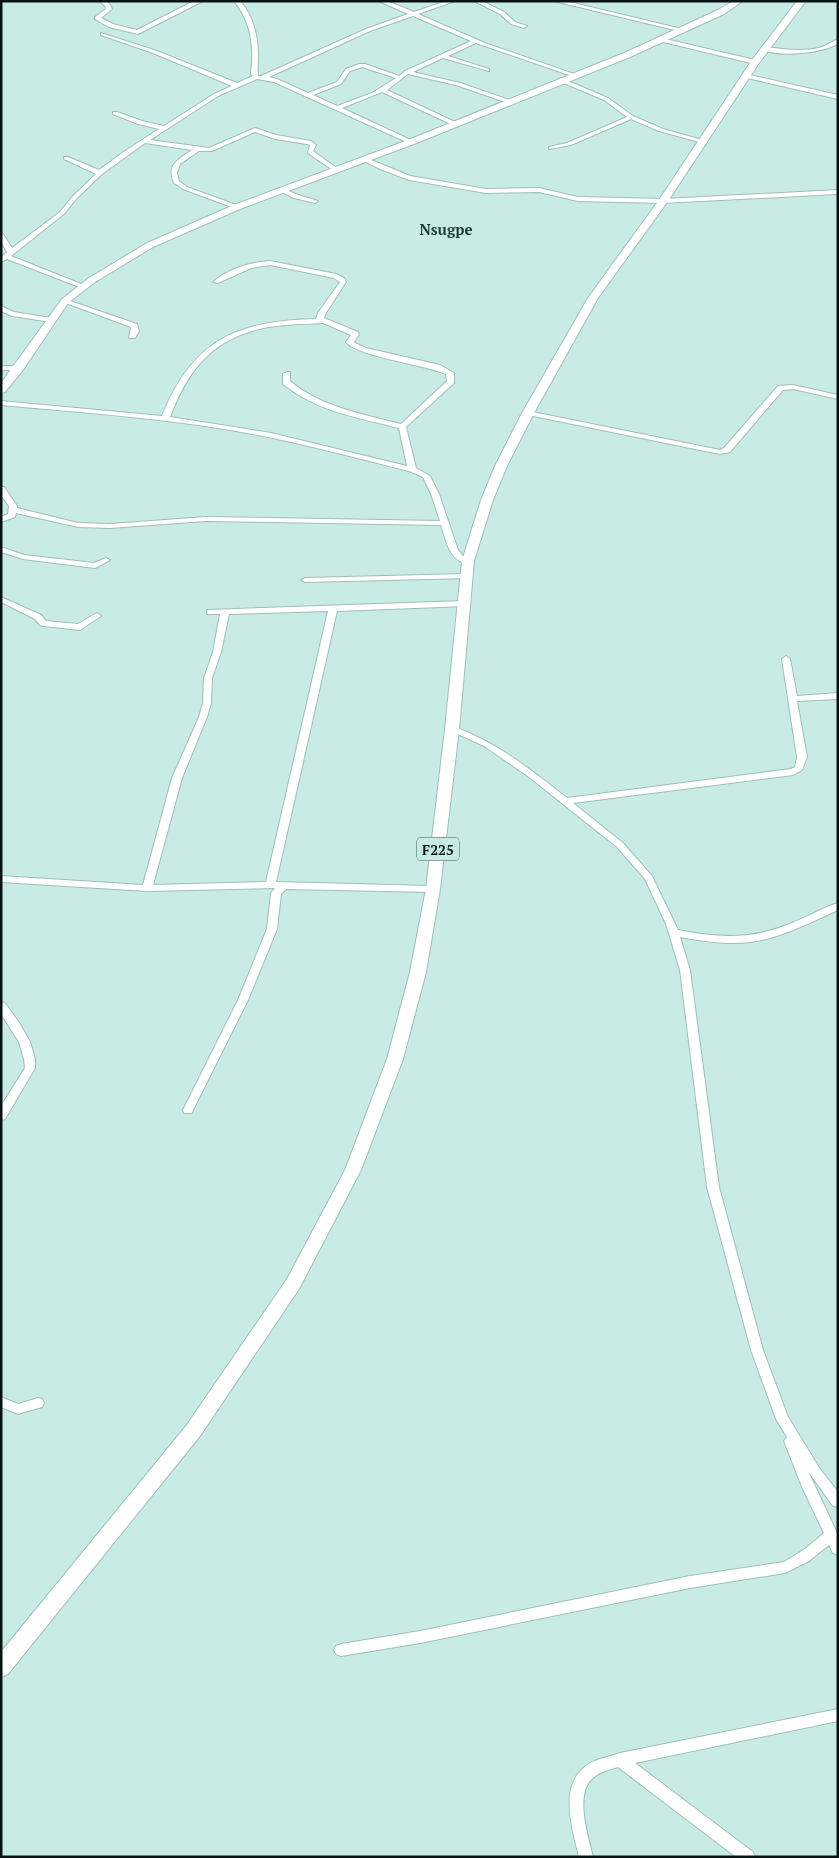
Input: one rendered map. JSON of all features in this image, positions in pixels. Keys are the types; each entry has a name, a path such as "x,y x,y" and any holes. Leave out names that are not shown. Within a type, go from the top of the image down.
{"main road":[{"name":"F225","path":"1,1668 193,1431 293,1284 353,1170 395,1059 418,972 433,889 452,729 468,561 487,500 501,466 528,414 593,298 663,201 745,76 802,1"}],"street":[{"path":"102,1 108,5 109,9 97,18 115,27 138,32 200,1"},
{"path":"237,1 245,10 250,20 256,54 254,74 258,77 275,80 411,142"},
{"path":"382,1 476,41 526,60 574,75"},
{"path":"6,256 62,213 74,198 100,173 216,95 368,30 452,1"},
{"path":"477,1 502,13 514,23 524,26"},
{"path":"558,1 683,30"},
{"path":"1,390 19,368 65,301 150,245 237,207 411,142 662,40 739,1"},
{"path":"103,34 155,52 236,86"},
{"path":"662,40 755,62"},
{"path":"338,108 381,89 407,72 476,41"},
{"path":"765,49 792,52 815,50 828,47 838,41"},
{"path":"443,56 487,70"},
{"path":"308,95 339,83 342,77 353,66 357,65 363,65 400,78"},
{"path":"407,72 458,84 510,102"},
{"path":"745,76 838,97"},
{"path":"561,80 606,99 631,117 661,130 702,141"},
{"path":"381,89 456,124"},
{"path":"115,113 140,123 165,128"},
{"path":"551,148 569,144 631,117"},
{"path":"145,141 197,150 216,148 230,140 256,130 275,137 309,142 313,145 310,152 336,170"},
{"path":"197,150 176,163 174,172 176,182 184,188 237,207"},
{"path":"66,158 100,173"},
{"path":"364,159 409,178 486,191 539,190 578,200 663,201 838,192"},
{"path":"282,190 296,197 315,201"},
{"path":"1,235 6,256"},
{"path":"6,256 84,287"},
{"path":"216,282 244,266 261,263 270,263 336,276 342,279 343,282 322,313 320,319 322,320"},
{"path":"65,301 134,326 135,331 132,336"},
{"path":"1,308 12,314 52,320"},
{"path":"165,419 172,397 197,360 210,348 261,325 278,322 322,320 355,334 349,343 358,348 437,367 450,373 451,381 402,427"},
{"path":"1,368 19,368"},
{"path":"287,374 286,382 296,392 312,401 402,427"},
{"path":"528,414 720,452 727,450 781,388 793,387 838,397"},
{"path":"1,403 165,419 273,436 412,469 426,476 435,494 454,551 460,558 468,561"},
{"path":"402,427 412,469"},
{"path":"1,489 13,506 12,515 1,520"},
{"path":"13,510 78,525 104,526 206,519 444,524"},
{"path":"1,549 22,556 80,562 95,566 106,560"},
{"path":"305,580 466,576"},
{"path":"1,599 38,617 43,623 80,628 97,616"},
{"path":"210,612 464,604"},
{"path":"270,885 333,608"},
{"path":"148,888 176,778 205,710 208,678 217,652 225,611"},
{"path":"566,801 793,772 799,768 802,757 786,659"},
{"path":"793,699 838,696"},
{"path":"452,729 487,744 566,801 620,845 649,878 671,924 685,970 713,1187 726,1240 757,1350 782,1419 808,1487 838,1549"},
{"path":"1,879 148,888 270,885 433,889"},
{"path":"188,1110 243,1000 272,929 276,893 283,886"},
{"path":"673,932 705,938 751,938 776,933 838,906"},
{"path":"1,1006 20,1033 30,1059 30,1068 1,1116"},
{"path":"1,1402 18,1409 38,1403"},
{"path":"782,1419 816,1473 838,1502"},
{"path":"341,1650 420,1637 670,1586 785,1567 814,1552 831,1536"},
{"path":"586,1857 576,1801 580,1782 596,1768 620,1760 838,1715"},
{"path":"620,1760 748,1857"}],"district":[{"name":"Nsugpe","path":"446,229"}]}
